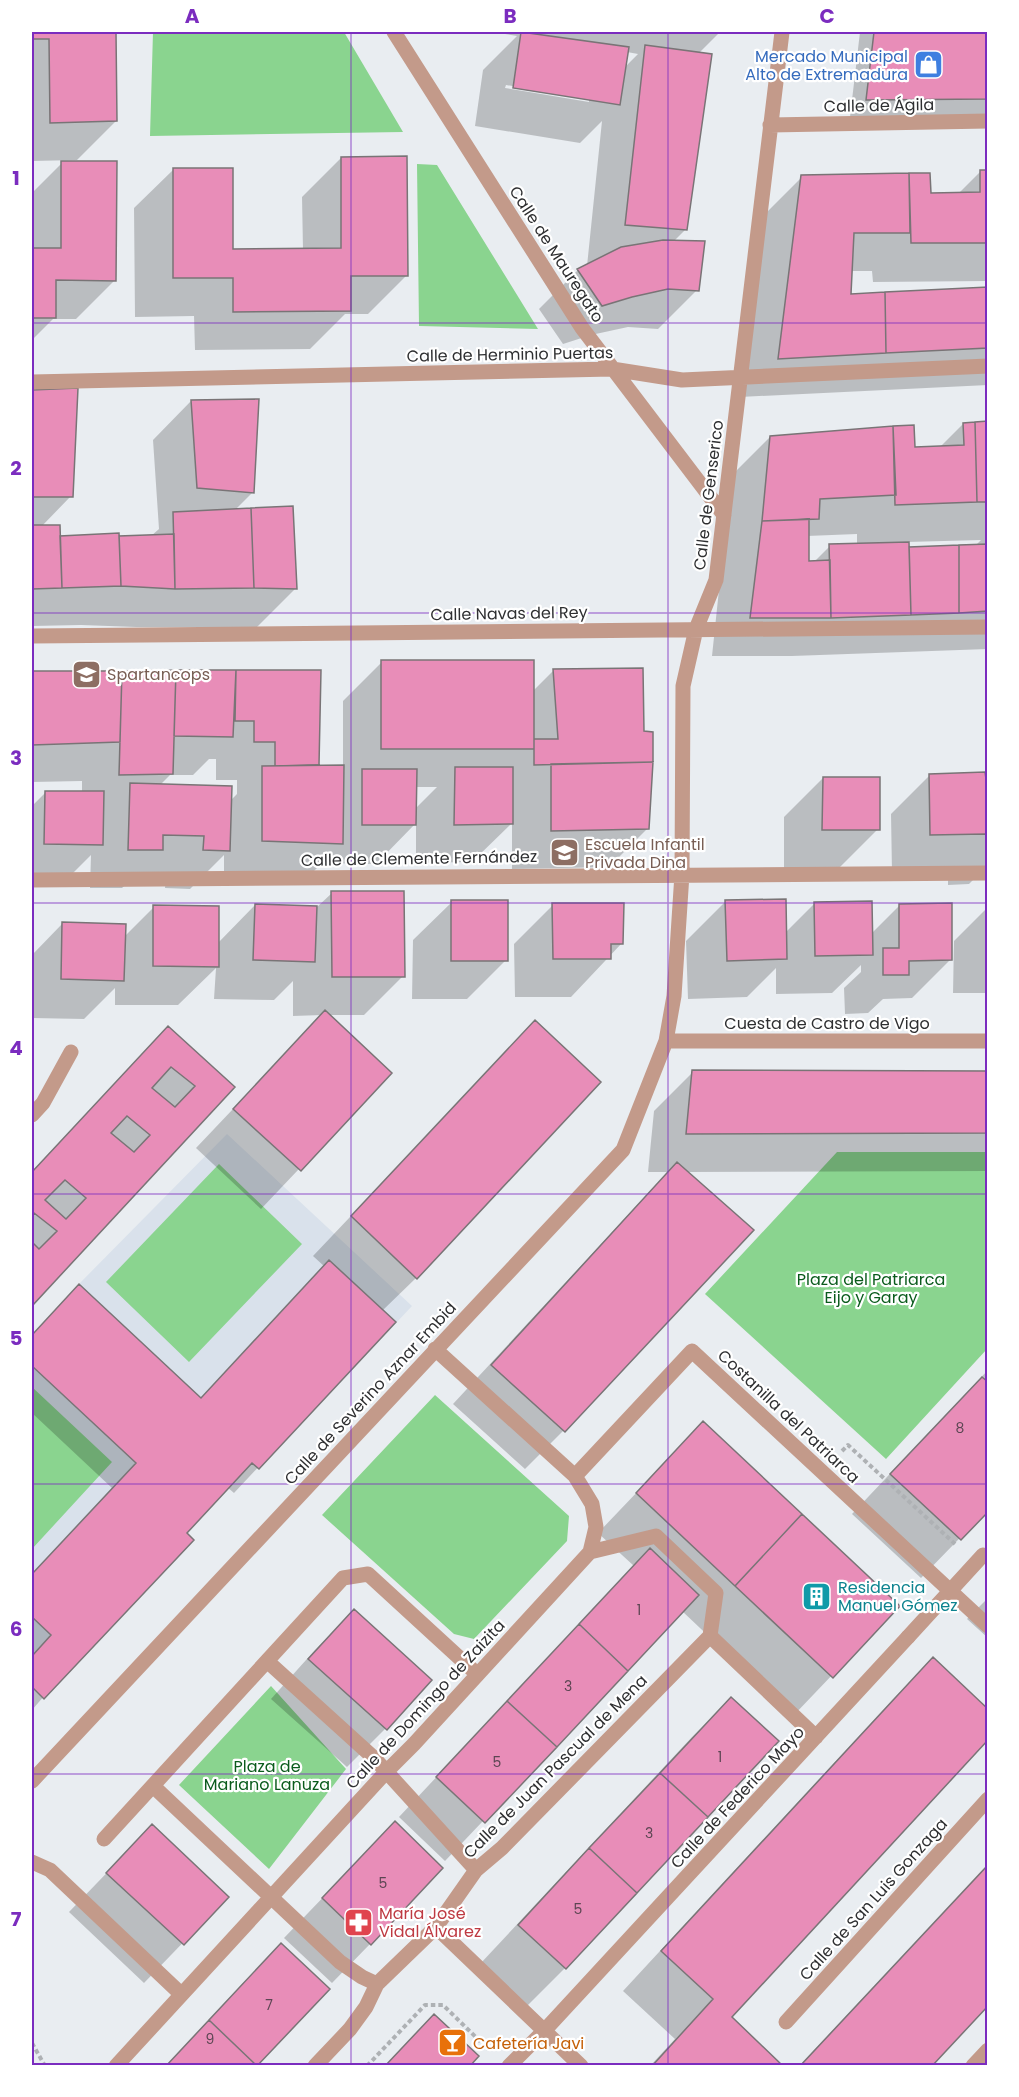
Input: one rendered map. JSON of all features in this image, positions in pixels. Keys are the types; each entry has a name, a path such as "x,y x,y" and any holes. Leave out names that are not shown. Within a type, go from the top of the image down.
{"street":[{"name":"Calle de Mauregato","path":"394,32 582,328 724,516"},
{"name":"Calle de Genserico","path":"674,996 682,874 682,686 696,629 716,580 782,32"},
{"name":"Calle de Ágila","path":"770,124 987,121"},
{"name":"Calle de Herminio Puertas","path":"32,382 612,369 682,380 987,366"},
{"name":"Calle Navas del Rey","path":"32,636 987,627"},
{"name":"Calle de Clemente Fernández","path":"32,880 987,873"},
{"name":"Calle de Severino Aznar Embid","path":"32,1781 623,1150 666,1041 674,996"},
{"name":"Cuesta de Castro de Vigo","path":"666,1041 987,1041"},
{"path":"32,1115 43,1103 71,1052"},
{"path":"435,1349 575,1476 592,1504 596,1527 590,1552 656,1536 716,1593 710,1636 816,1737"},
{"name":"Costanilla del Patriarca","path":"575,1476 692,1351 987,1626"},
{"name":"Calle de Domingo de Zaizita","path":"116,2066 590,1552"},
{"name":"Calle de Federico Mayo","path":"509,2066 544,2031 985,1552"},
{"path":"104,1839 343,1578 368,1574 477,1674"},
{"name":"Calle de Juan Pascual de Mena","path":"315,2066 351,2029 366,2007 377,1984 436,1927 476,1870 502,1848 710,1636"},
{"path":"267,1661 368,1752 476,1870"},
{"path":"153,1786 340,1962 377,1984"},
{"name":"Calle de San Luis Gonzaga","path":"786,2022 987,1799"},
{"path":"32,1862 50,1870 181,1994"},
{"path":"436,1927 581,2066"},
{"path":"973,2066 987,2050"}],"path":[{"path":"822,1471 848,1445 960,1548"},
{"path":"367,2066 425,2005 443,2005 492,2052"},
{"path":"32,2043 45,2066"}],"shaded area":[{"path":"227,1134 412,1306 259,1469 252,1464 187,1533 194,1540 44,1699 32,1687 32,1335"}],"green space":[{"path":"153,32 344,32 403,132 150,136"},
{"path":"417,164 437,165 538,329 419,326"},
{"name":"Plaza del Patriarca Eijo y Garay","path":"837,1152 987,1152 987,1349 886,1459 705,1294"},
{"path":"219,1164 302,1244 189,1362 106,1282"},
{"path":"32,1387 112,1462 32,1549"},
{"path":"435,1395 569,1516 567,1541 474,1639 454,1634 322,1515"},
{"name":"Plaza de Mariano Lanuza","path":"271,1686 346,1769 269,1869 179,1785"}],"building":[{"path":"32,32 116,32 117,121 50,123 49,39 32,39"},
{"path":"521,32 629,47 620,105 513,88"},
{"name":"Mercado Municipal Alto de Extremadura","path":"874,32 988,32 988,99 866,100"},
{"path":"645,45 712,54 687,230 625,225"},
{"path":"407,156 408,276 351,276 351,311 233,312 233,278 173,278 173,168 233,168 233,249 341,248 341,157"},
{"path":"61,161 117,161 116,281 56,280 56,318 32,318 32,248 61,248"},
{"path":"980,170 988,170 988,243 911,243 909,173 930,173 931,193 980,192"},
{"path":"909,173 910,233 854,233 851,294 885,292 886,353 778,359 801,175"},
{"path":"663,240 705,241 699,291 668,289 602,306 577,269 621,247"},
{"path":"988,287 988,348 886,353 885,292"},
{"path":"78,388 73,497 32,497 32,390"},
{"path":"259,399 254,493 197,488 191,400"},
{"path":"988,421 988,502 977,502 975,422"},
{"path":"975,422 977,502 895,505 893,426 914,425 915,447 964,445 963,423"},
{"path":"893,426 896,495 820,499 819,519 762,521 770,436"},
{"path":"293,506 297,589 254,588 251,508"},
{"path":"251,508 254,588 175,589 173,512"},
{"path":"809,519 809,561 830,560 831,618 750,618 762,521"},
{"path":"32,525 60,525 62,588 32,589"},
{"path":"119,533 121,586 62,588 60,536"},
{"path":"174,534 175,589 121,586 119,536"},
{"path":"909,542 911,615 831,618 829,544"},
{"path":"988,544 988,611 959,613 959,545"},
{"path":"959,545 959,613 911,615 909,547"},
{"path":"381,660 534,660 534,749 381,749"},
{"path":"643,668 644,731 653,732 653,762 534,765 534,739 558,739 553,669"},
{"path":"176,670 173,774 119,775 122,671"},
{"path":"176,670 236,670 233,737 174,736"},
{"path":"236,670 321,670 319,765 275,766 275,742 254,742 254,721 235,721"},
{"path":"32,671 122,671 120,742 32,745"},
{"path":"653,762 649,829 551,831 551,764"},
{"path":"344,765 343,844 262,841 262,766"},
{"path":"455,767 513,767 513,824 454,825"},
{"path":"362,769 417,769 416,825 362,825"},
{"path":"985,772 986,779 988,779 988,846 986,834 930,835 929,774"},
{"path":"823,777 880,777 880,830 822,830"},
{"path":"130,783 232,786 230,851 203,850 204,836 163,835 163,850 128,850"},
{"path":"45,791 104,791 103,845 44,844"},
{"path":"331,891 404,891 405,977 332,977"},
{"path":"786,899 787,959 727,961 725,900"},
{"path":"451,900 508,900 508,961 451,961"},
{"path":"872,901 873,955 815,956 814,902"},
{"path":"552,903 624,903 623,944 611,944 611,959 553,959"},
{"path":"952,903 952,960 909,961 909,975 883,975 883,948 899,948 899,904"},
{"path":"255,904 317,906 315,962 253,960"},
{"path":"153,905 219,906 219,967 153,966"},
{"path":"62,922 126,924 124,981 61,979"},
{"path":"325,1010 392,1073 301,1171 233,1109"},
{"path":"535,1020 601,1082 417,1279 351,1216"},
{"path":"168,1026 235,1087 32,1306 32,1242 39,1249 57,1231 34,1213 32,1216 32,1172","holes":["171,1067 195,1086 175,1107 152,1088","127,1116 150,1135 134,1152 111,1133","65,1180 86,1198 66,1219 45,1200"]},
{"path":"692,1070 988,1071 988,1133 686,1134"},
{"path":"677,1162 754,1230 565,1432 491,1365"},
{"path":"329,1260 396,1322 259,1469 252,1463 187,1533 194,1540 44,1699 32,1687 32,1656 51,1635 32,1617 32,1574 136,1463 32,1366 32,1335 79,1284 201,1398"},
{"path":"982,1377 988,1382 988,1512 961,1540 890,1474"},
{"path":"703,1421 802,1514 735,1586 636,1493"},
{"name":"Residencia Manuel Gómez","path":"802,1514 900,1606 833,1678 735,1586"},
{"path":"650,1548 699,1595 628,1671 579,1624"},
{"path":"354,1609 432,1680 387,1730 308,1659"},
{"path":"579,1624 628,1671 557,1747 507,1701"},
{"path":"933,1657 988,1709 988,1740 732,2017 783,2066 652,2066 713,1999 661,1951"},
{"path":"731,1697 779,1741 708,1817 660,1773"},
{"path":"507,1701 557,1747 485,1823 436,1777"},
{"path":"660,1773 708,1817 637,1893 589,1848"},
{"path":"395,1821 443,1868 371,1945 322,1898"},
{"path":"152,1824 229,1897 184,1945 106,1873"},
{"path":"589,1848 637,1893 566,1969 518,1925"},
{"path":"988,1865 988,2006 932,2066 800,2066"},
{"path":"281,1943 330,1989 257,2066 209,2020"},
{"path":"434,2014 479,2056 470,2066 385,2066"},
{"path":"209,2020 257,2066 166,2066"}],"place":[{"name":"Mercado Municipal Alto de Extremadura","path":"929,65"},
{"name":"Spartancops","path":"86,674"},
{"name":"Escuela Infantil Privada Dina","path":"564,853"},
{"name":"Residencia Manuel Gómez","path":"817,1596"},
{"name":"María José Vidal Álvarez","path":"358,1922"},
{"name":"Cafetería Javi","path":"452,2043"}]}
